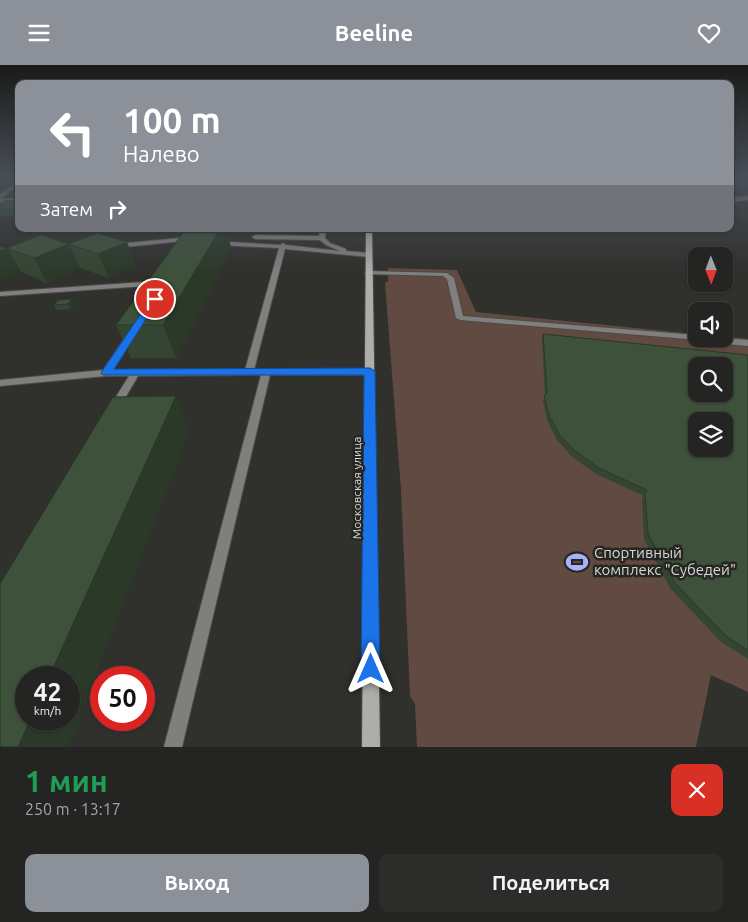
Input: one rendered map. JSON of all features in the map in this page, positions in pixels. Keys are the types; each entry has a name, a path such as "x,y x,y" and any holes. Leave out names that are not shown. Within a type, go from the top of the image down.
{"main road":[{"name":"Московская улица","path":"369,232 371,747"}],"street":[{"path":"322,238 323,232"},
{"path":"349,254 328,244 322,238 210,240 283,245 349,254 369,255"},
{"path":"108,246 199,241 189,248"},
{"path":"248,372 283,245"},
{"path":"368,273 436,272 445,274 450,278 460,318 688,337"},
{"path":"0,294 166,283 160,291"},
{"path":"106,373 139,324"},
{"path":"733,342 748,343"},
{"path":"0,383 136,372 370,371"},
{"path":"110,415 136,372"},
{"path":"173,747 266,372"}],"shaded area":[{"name":"Спортивный комплекс \"Субедей\"","path":"388,268 457,270 476,312 688,333 688,347 733,347 733,337 748,339 748,692 711,675 696,747 417,747 415,704 410,696 401,490 385,283 388,281"}],"building":[{"path":"184,232 218,232 163,325 116,325"},
{"path":"97,233 127,242 98,254 69,244"},
{"path":"41,235 69,244 34,258 7,248"},
{"path":"0,246 7,248 0,251"},
{"path":"72,299 68,304 54,305 58,300"},
{"path":"543,334 748,355 748,650 727,637 675,583 648,534 645,494 647,490 599,468 574,450 559,434 549,415 544,396 547,393"},
{"path":"176,396 54,666 15,666 15,731 25,731 18,747 0,747 0,584 113,397"}],"place":[{"name":"Спортивный комплекс \"Субедей\"","path":"577,562"}],"route":[{"path":"155,299 106,373 370,371 371,669"}]}
